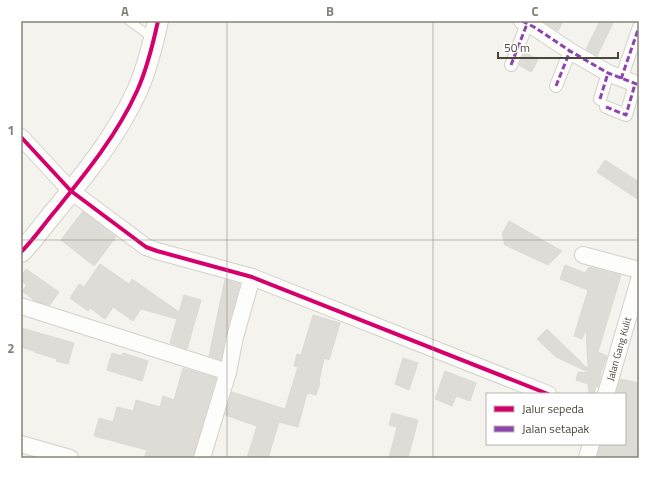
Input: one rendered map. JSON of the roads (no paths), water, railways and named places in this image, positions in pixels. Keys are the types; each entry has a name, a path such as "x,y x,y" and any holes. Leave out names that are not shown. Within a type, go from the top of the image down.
{"street":[{"path":"511,65 525,22 570,51 626,80"},
{"path":"626,80 603,103 626,115 626,80 639,27"},
{"path":"21,252 104,148 126,114 138,89 156,30"},
{"path":"556,86 570,51"},
{"path":"21,137 71,191 146,247 252,277 545,393"},
{"path":"583,255 639,270"},
{"path":"202,458 228,372 235,338 252,277"},
{"name":"Jalan Gang Kulit","path":"606,393 639,280"},
{"path":"21,306 228,372"},
{"path":"21,444 70,458"},
{"path":"587,458 591,445"}],"lane":[{"path":"129,21 156,30"}]}
